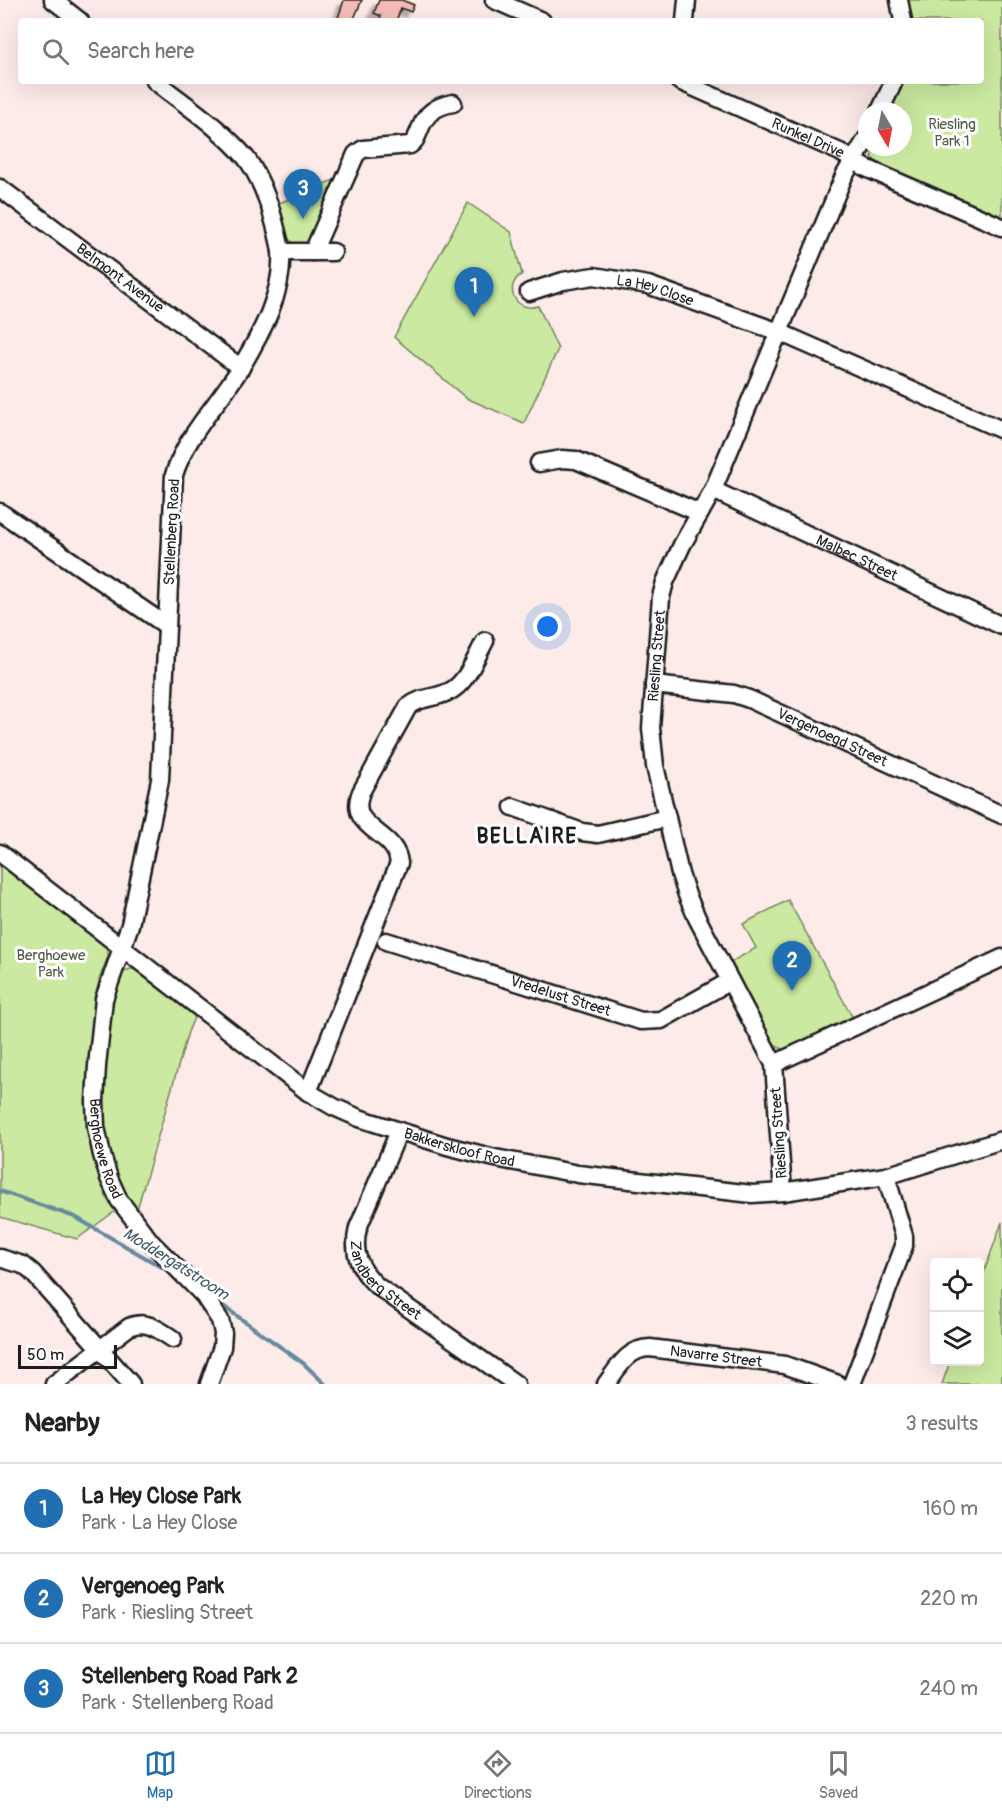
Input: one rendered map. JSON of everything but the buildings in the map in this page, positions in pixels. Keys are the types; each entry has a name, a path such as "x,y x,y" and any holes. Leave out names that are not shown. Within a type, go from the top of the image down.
{"street":[{"path":"53,0 76,18"},
{"path":"685,18 687,0"},
{"path":"899,0 902,18"},
{"path":"497,1 535,18"},
{"name":"Stellenberg Road","path":"122,949 130,925 160,780 174,476 188,442 241,368 266,320 279,278 281,252 267,197 255,171 245,157 226,138 159,84"},
{"name":"Runkel Drive","path":"686,84 840,152 866,168 1002,227"},
{"path":"884,102 893,84"},
{"path":"313,252 357,154 363,149 410,145 433,109 453,103"},
{"name":"Riesling Street","path":"783,1192 774,1064 697,918 680,874 655,766 651,728 654,685 661,597 665,582 712,490 844,176 858,154"},
{"name":"Belmont Avenue","path":"0,188 241,368"},
{"path":"281,252 333,252"},
{"name":"La Hey Close","path":"529,292 580,277 594,276 648,285 681,295 778,332 1002,430"},
{"path":"539,463 562,459 576,460 700,513"},
{"name":"Malbec Street","path":"712,490 1002,626"},
{"path":"0,512 167,626"},
{"path":"308,1092 399,862 395,848 366,824 360,816 357,802 408,707 416,700 448,693 456,688 485,641"},
{"name":"Vergenoegd Street","path":"654,685 734,694 749,699 1002,815"},
{"path":"513,807 582,832 598,834 667,818"},
{"name":"Bakkerskloof Road","path":"0,853 308,1092 334,1107 399,1131 495,1158 578,1174 752,1194 783,1192 886,1176 1002,1140"},
{"name":"Vredelust Street","path":"386,941 641,1021 661,1020 730,981"},
{"name":"Berghoewe Road","path":"122,949 104,999 97,1066 96,1126 107,1171 119,1200 151,1242 214,1309 220,1320 223,1333 222,1347 209,1384"},
{"path":"774,1064 1002,958"},
{"name":"Zandberg Street","path":"399,1131 358,1228 355,1240 358,1262 365,1274 377,1286 516,1384"},
{"path":"852,1384 904,1246 904,1236 886,1176"},
{"path":"0,1258 23,1265 32,1272 131,1384"},
{"path":"54,1384 136,1323 150,1326 173,1339"},
{"name":"Navarre Street","path":"606,1384 629,1354 644,1348 774,1364 838,1384"}],"green space":[{"name":"Riesling Park 1","path":"907,0 1002,0 1002,218 883,167 872,156 912,156 912,102 891,102 899,84 984,84 984,18 910,18"},
{"path":"331,181 340,181 313,241 304,245 291,241 287,236 277,204"},
{"path":"468,203 511,232 522,274 513,285 514,298 523,306 538,306 558,349 524,423 466,398 394,337"},
{"name":"Berghoewe Park","path":"0,859 105,943 107,947 108,956 99,980 92,1028 90,1100 118,1209 77,1239 0,1217"},
{"path":"788,900 854,1020 785,1050 773,1042 729,963 756,948 743,924"},
{"name":"Berghoewe Park","path":"130,969 138,969 196,1013 188,1032 136,1213 126,1198 107,1156 103,1111 107,1030 111,1005 122,974"},
{"path":"1002,1222 1002,1384 942,1384 949,1366 984,1366 984,1272"}],"waterway":[{"name":"Moddergatstroom","path":"0,1191 75,1217 172,1273"},
{"name":"Moddergatstroom","path":"216,1301 303,1363 325,1384"}],"place":[{"name":"Stellenberg Road Park 2","path":"303,219"},
{"name":"La Hey Close Park","path":"474,317"},
{"name":"Vergenoeg Park","path":"792,991"}],"district":[{"name":"BELLAIRE","path":"527,836"}]}
